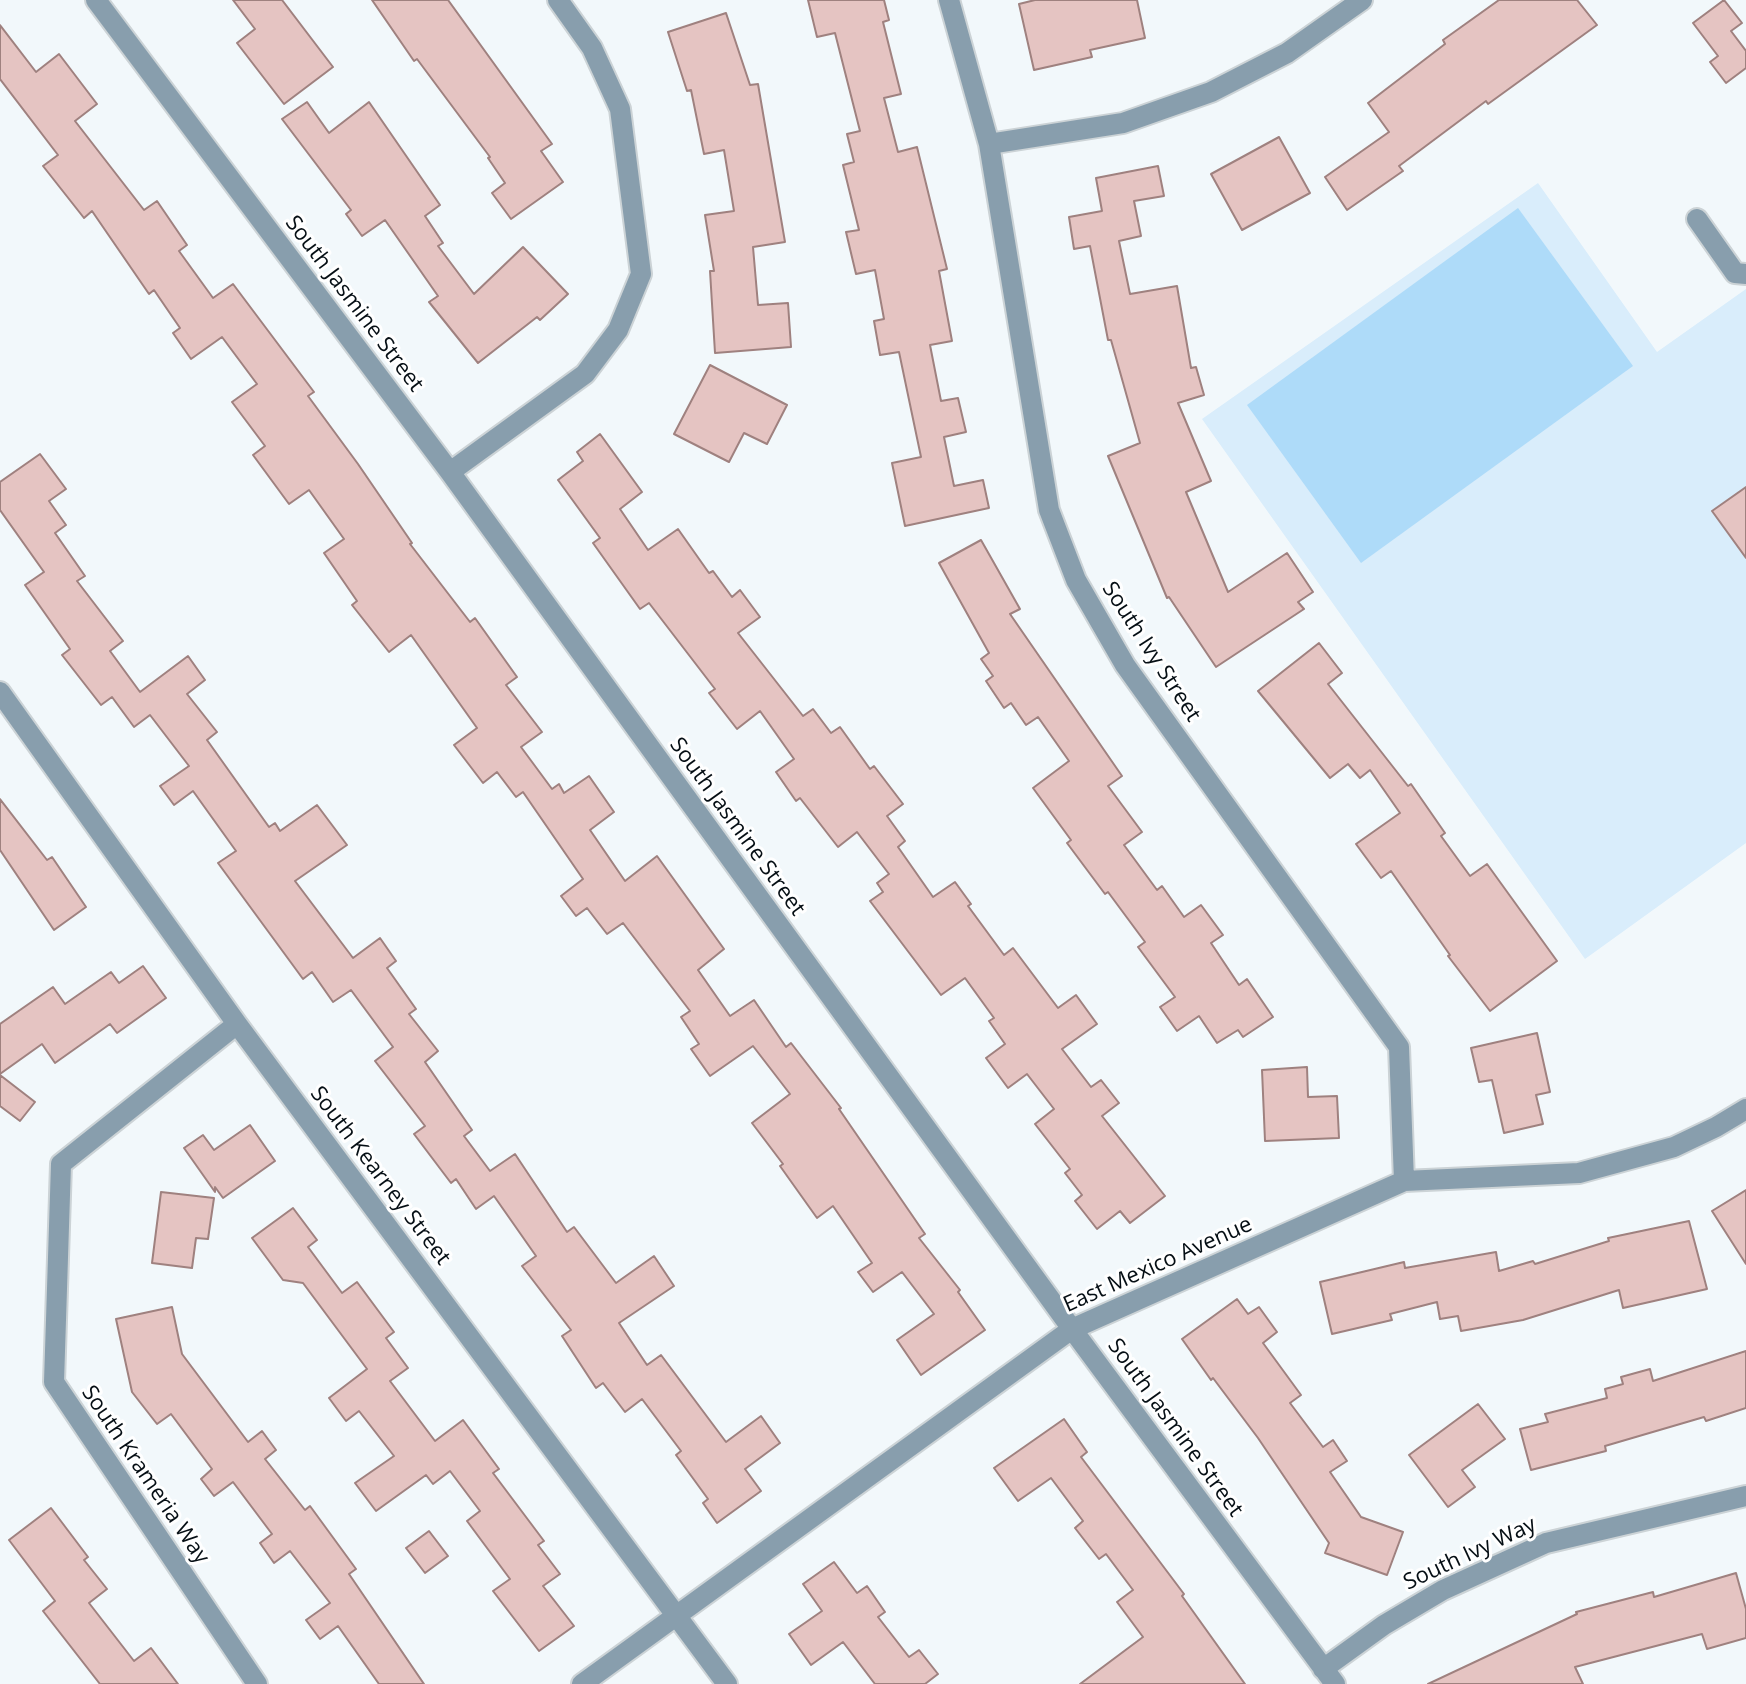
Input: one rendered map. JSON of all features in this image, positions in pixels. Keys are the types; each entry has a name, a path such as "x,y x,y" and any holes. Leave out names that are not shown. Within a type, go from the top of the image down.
{"street":[{"name":"South Jasmine Street","path":"96,0 450,472 1072,1329 1329,1676"},
{"path":"450,472 585,374 618,330 641,274 620,109 592,48 558,0"},
{"name":"South Ivy Street","path":"949,0 989,144 1049,510 1076,580 1125,665 1399,1047 1404,1181"},
{"path":"989,144 1123,123 1211,92 1287,53 1362,0"},
{"path":"1697,219 1735,273 1746,274"},
{"name":"South Kearney Street","path":"0,692 237,1024 727,1684"},
{"name":"South Krameria Way","path":"237,1024 61,1164 54,1382 257,1684"},
{"name":"East Mexico Avenue","path":"582,1684 1072,1329 1404,1181 1579,1173 1674,1147 1746,1109"},
{"name":"South Ivy Way","path":"1329,1676 1384,1625 1443,1590 1546,1543 1746,1496"}],"shaded area":[{"path":"1538,183 1657,352 1746,289 1746,843 1585,959 1202,419"},
{"path":"1518,208 1633,366 1361,563 1247,405"}],"building":[{"path":"233,0 282,0 333,67 284,104 237,43 255,29"},
{"path":"372,0 448,0 552,144 541,151 563,182 511,219 492,193 505,183 490,157 417,59 414,61"},
{"path":"808,0 884,0 889,20 883,22 901,94 884,98 898,152 917,147 947,269 939,271 952,341 930,345 941,401 958,398 966,432 944,437 954,486 983,480 989,508 905,526 892,463 921,457 899,352 880,355 874,321 884,319 875,270 856,274 846,232 859,230 843,165 854,162 847,134 860,131 835,33 817,37"},
{"path":"1035,0 1137,0 1145,38 1090,50 1092,57 1034,70 1019,4"},
{"path":"1499,0 1577,0 1597,25 1488,104 1486,101 1399,166 1403,171 1347,210 1325,177 1389,132 1368,103 1445,44 1443,40"},
{"path":"1724,0 1742,23 1731,31 1746,51 1746,68 1726,83 1710,62 1718,56 1693,23"},
{"path":"726,13 750,85 758,84 785,242 753,247 758,305 788,303 791,347 715,353 710,271 714,271 705,215 734,211 724,150 704,154 691,90 687,91 668,32"},
{"path":"0,25 36,72 59,54 97,104 75,121 144,210 157,201 187,245 179,251 213,298 233,284 314,392 308,396 358,464 410,544 470,622 475,618 517,677 506,685 542,732 521,747 552,789 559,784 564,793 589,776 614,812 590,830 625,881 657,856 724,949 698,970 730,1016 754,1000 786,1047 791,1043 841,1108 925,1234 919,1238 960,1290 958,1292 985,1330 921,1375 897,1340 934,1314 902,1272 873,1292 858,1272 872,1263 833,1206 817,1218 780,1166 783,1164 752,1123 790,1094 753,1046 710,1076 691,1049 699,1044 681,1017 690,1011 623,923 607,934 587,908 576,916 561,896 583,879 523,792 516,797 497,772 483,783 454,745 477,728 411,635 389,652 352,605 357,601 324,553 344,539 309,490 289,504 253,455 265,446 232,402 257,384 222,337 191,359 173,333 180,328 154,290 149,294 92,211 84,218 43,166 58,155 0,79"},
{"path":"307,102 329,133 369,102 440,205 425,216 443,243 438,246 474,294 523,247 568,294 540,320 537,317 478,363 429,302 438,296 385,220 362,236 346,214 351,210 282,119"},
{"path":"1279,137 1310,193 1242,230 1211,174"},
{"path":"1158,166 1164,196 1134,201 1141,236 1119,241 1130,294 1177,286 1191,368 1196,367 1204,395 1178,403 1211,481 1186,492 1228,592 1287,553 1313,592 1298,602 1304,609 1216,667 1167,598 1108,456 1140,443 1111,340 1108,340 1090,246 1074,249 1069,217 1102,211 1096,178"},
{"path":"710,365 787,405 767,444 744,433 729,462 674,434"},
{"path":"600,434 642,492 620,509 648,550 678,529 709,573 713,571 732,597 740,590 760,617 738,633 803,716 813,709 831,733 840,727 870,769 874,766 903,804 887,816 905,841 898,847 933,897 955,882 971,904 968,906 1004,955 1013,948 1058,1008 1076,995 1097,1024 1062,1049 1091,1087 1101,1080 1119,1103 1102,1116 1165,1196 1130,1223 1120,1211 1097,1229 1075,1201 1082,1195 1065,1173 1070,1169 1035,1124 1054,1109 1027,1074 1008,1088 986,1058 1005,1044 989,1021 994,1018 965,978 941,995 870,901 883,892 877,883 889,874 857,832 838,847 800,798 796,801 776,772 794,759 760,711 737,729 709,693 715,689 649,603 640,609 593,543 600,538 558,480 583,461 577,452"},
{"path":"40,454 66,489 49,501 66,525 55,533 85,576 77,581 123,641 110,651 140,692 188,656 205,680 187,694 217,732 207,740 269,827 275,823 280,831 317,805 347,845 295,881 353,958 380,938 396,961 387,968 416,1009 409,1014 438,1051 425,1062 472,1130 464,1136 490,1171 515,1154 567,1232 574,1227 616,1283 654,1256 674,1286 619,1323 647,1365 661,1355 726,1442 761,1416 780,1443 745,1469 761,1491 717,1523 703,1503 708,1499 676,1455 681,1451 642,1399 625,1412 603,1383 596,1388 562,1336 571,1330 522,1266 536,1256 494,1196 476,1209 456,1179 451,1183 414,1134 425,1126 375,1061 393,1047 351,990 333,1002 312,972 303,979 218,863 236,851 193,791 174,805 160,786 189,766 150,715 134,727 112,697 101,705 62,655 70,649 25,585 44,572 0,510 0,482"},
{"path":"1746,487 1746,558 1712,511"},
{"path":"981,540 1020,609 1010,614 1122,776 1108,786 1142,832 1124,845 1157,890 1162,886 1184,917 1201,905 1223,935 1211,943 1239,985 1247,979 1273,1017 1243,1037 1238,1030 1217,1043 1199,1016 1177,1031 1160,1007 1175,997 1138,947 1145,942 1067,843 1071,840 1033,788 1069,761 1038,717 1026,725 1011,703 1004,708 986,681 993,676 981,659 989,653 939,563"},
{"path":"1319,643 1342,673 1328,684 1408,786 1411,784 1445,833 1441,836 1470,876 1487,864 1557,961 1490,1011 1448,956 1391,871 1381,878 1356,844 1400,813 1370,770 1360,778 1348,764 1330,778 1258,691"},
{"path":"0,799 47,860 52,857 86,907 54,930 0,850"},
{"path":"143,966 166,998 117,1033 110,1024 55,1063 42,1044 0,1074 0,1024 53,987 65,1004 111,972 119,983"},
{"path":"1537,1033 1550,1092 1536,1095 1543,1124 1504,1133 1492,1080 1479,1082 1471,1048"},
{"path":"1307,1067 1308,1097 1337,1096 1339,1138 1265,1141 1262,1070"},
{"path":"0,1075 35,1102 20,1121 0,1106"},
{"path":"250,1125 275,1161 223,1198 215,1187 215,1192 184,1148 203,1135 214,1150"},
{"path":"1746,1190 1746,1264 1712,1211"},
{"path":"161,1192 214,1198 208,1239 196,1238 192,1268 152,1263"},
{"path":"293,1208 317,1240 308,1247 342,1293 357,1282 394,1332 386,1338 408,1368 390,1381 435,1441 463,1420 499,1469 493,1473 544,1541 538,1545 560,1574 543,1586 574,1626 539,1651 493,1591 510,1579 467,1521 480,1511 450,1471 433,1484 426,1475 376,1511 355,1483 394,1456 359,1411 346,1421 329,1398 367,1369 303,1283 283,1280 252,1238"},
{"path":"1689,1221 1707,1289 1623,1308 1619,1290 1523,1320 1461,1331 1458,1316 1440,1319 1437,1302 1390,1314 1392,1320 1332,1334 1320,1282 1404,1262 1405,1268 1496,1252 1499,1271 1533,1261 1535,1264 1609,1241 1608,1238"},
{"path":"1237,1299 1248,1314 1259,1307 1277,1332 1263,1343 1301,1395 1290,1403 1323,1447 1333,1440 1347,1461 1330,1472 1361,1517 1403,1532 1387,1575 1325,1553 1329,1543 1258,1438 1182,1339"},
{"path":"172,1307 182,1354 248,1442 262,1431 276,1450 265,1459 305,1510 310,1506 356,1569 349,1574 424,1684 379,1684 338,1626 320,1639 306,1620 330,1603 290,1551 274,1563 260,1543 272,1534 233,1482 214,1496 201,1479 212,1469 171,1414 157,1424 132,1392 116,1319"},
{"path":"1746,1351 1746,1408 1706,1421 1704,1417 1605,1446 1606,1451 1531,1470 1520,1429 1548,1422 1545,1414 1607,1398 1605,1389 1623,1384 1621,1377 1650,1369 1653,1381"},
{"path":"1478,1404 1505,1439 1462,1470 1475,1487 1448,1507 1409,1455"},
{"path":"1064,1419 1087,1452 1081,1457 1184,1594 1182,1596 1245,1684 1080,1684 1143,1637 1117,1602 1133,1590 1106,1554 1099,1559 1075,1528 1083,1521 1051,1478 1018,1501 994,1468"},
{"path":"51,1508 88,1557 84,1560 107,1589 89,1603 134,1661 151,1648 178,1684 100,1684 43,1611 55,1601 9,1540"},
{"path":"429,1531 448,1556 425,1573 406,1548"},
{"path":"834,1562 857,1593 867,1586 885,1612 878,1617 909,1657 919,1650 938,1674 925,1684 875,1684 843,1642 811,1665 789,1634 822,1611 803,1584"},
{"path":"1736,1573 1746,1609 1746,1638 1707,1649 1702,1634 1575,1667 1583,1684 1428,1684 1576,1612 1653,1592 1654,1597"}]}
